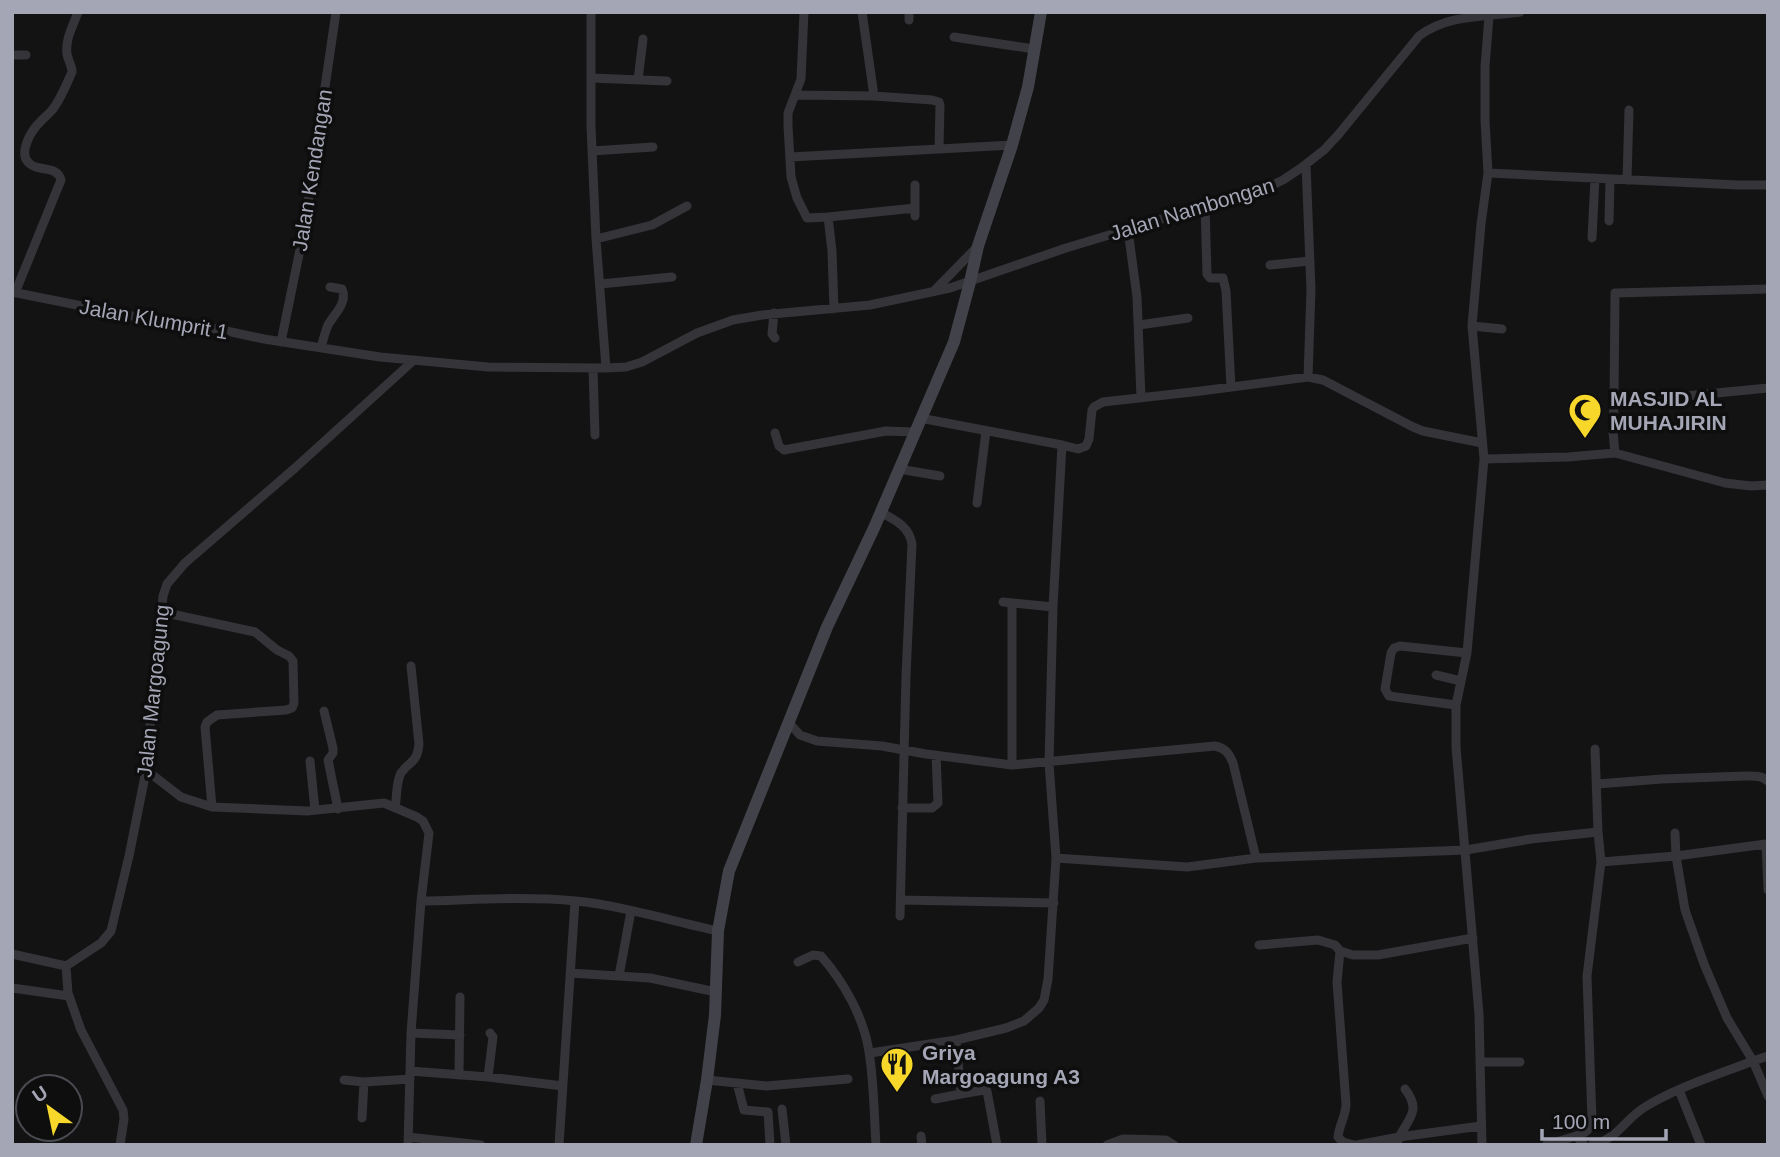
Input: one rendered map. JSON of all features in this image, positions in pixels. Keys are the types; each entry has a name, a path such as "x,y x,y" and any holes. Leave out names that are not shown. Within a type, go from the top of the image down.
{"street":[{"path":"14,292 61,180 57,172 34,167 26,161 24,154 29,139 39,123 55,107 72,72 67,40 78,12"},
{"name":"Jalan Kendangan","path":"281,342 304,230 336,12"},
{"path":"591,12 592,150 606,368"},
{"path":"804,12 801,79 788,113 791,177 806,218 915,212 915,185"},
{"path":"862,12 874,96"},
{"path":"696,1145 715,1015 718,931 729,871 790,728 827,627 954,342 978,246 1012,145 1028,87 1041,12"},
{"name":"Jalan Nambongan","path":"606,368 626,367 642,362 713,326 733,320 774,313 870,305 934,291 970,282 1066,248 1266,189 1306,164 1338,135 1419,36 1439,23 1520,12"},
{"path":"1482,1145 1479,1014 1456,747 1456,705 1467,653 1484,459 1472,327 1488,173 1485,66 1489,16"},
{"path":"954,37 1034,49"},
{"path":"638,80 643,38"},
{"path":"12,55 26,55"},
{"path":"591,78 667,81"},
{"path":"795,95 932,100 940,106 939,149"},
{"path":"1627,180 1629,110"},
{"path":"790,157 1012,145"},
{"path":"592,150 653,147"},
{"path":"1306,164 1310,261 1308,377"},
{"path":"1488,173 1768,185"},
{"path":"1592,237 1595,178"},
{"path":"1609,222 1610,179"},
{"path":"596,239 652,225 687,206"},
{"path":"1205,206 1207,274 1213,279 1223,278 1226,291 1231,387"},
{"path":"828,216 833,260 834,309"},
{"path":"1128,230 1137,297 1141,398"},
{"path":"934,291 978,246"},
{"path":"1270,265 1310,261"},
{"path":"600,284 672,277"},
{"path":"321,348 326,329 345,294 342,289 330,287"},
{"path":"1615,453 1612,432 1615,293 1768,289"},
{"name":"Jalan Klumprit 1","path":"14,292 119,314 380,357 488,367 606,368"},
{"path":"774,313 772,334 775,338"},
{"path":"1139,325 1188,318"},
{"path":"1472,327 1502,329"},
{"name":"Jalan Margoagung","path":"66,966 101,943 111,930 130,856 146,770 166,587 185,563 414,360"},
{"path":"593,368 595,435"},
{"path":"920,418 1078,449 1086,446 1092,410 1098,404 1308,377 1323,380 1423,431 1482,443"},
{"path":"1614,403 1768,388"},
{"path":"775,433 779,446 785,450 886,431 914,432"},
{"path":"977,503 986,431"},
{"path":"870,1053 956,1040 1006,1028 1024,1021 1039,1009 1044,1000 1048,979 1056,858 1049,763 1053,607 1062,445"},
{"path":"1484,459 1615,453 1726,483 1768,485"},
{"path":"898,469 940,476"},
{"path":"880,512 898,521 910,535 912,544 903,750 900,916"},
{"path":"1012,765 1007,603 1053,607"},
{"path":"162,612 255,632 293,661 292,708 217,715 206,722 212,807"},
{"path":"1456,705 1389,696 1384,689 1391,653 1394,648 1400,646 1467,653"},
{"path":"396,808 400,775 415,760 419,744 411,666"},
{"path":"1436,675 1461,681"},
{"path":"324,712 333,748 328,760 338,809"},
{"path":"790,728 805,738 817,741 882,746 1012,765 1221,747 1228,751 1234,763 1256,858"},
{"path":"1546,1145 1586,1133 1592,1120 1587,976 1601,862 1595,749"},
{"path":"902,808 932,808 938,803 936,755"},
{"path":"310,761 315,810"},
{"path":"146,770 181,797 212,807 315,810 384,803 423,821 429,833 411,1033 408,1141 481,1145"},
{"path":"1597,783 1745,776 1758,776 1768,781"},
{"path":"1056,858 1186,867 1256,858 1466,850 1531,839 1598,832"},
{"path":"1675,833 1685,910 1704,964 1727,1018 1753,1061 1768,1096"},
{"path":"1601,862 1676,856 1767,841 1768,890"},
{"path":"901,900 1054,903"},
{"path":"421,901 575,901 718,931"},
{"path":"559,1145 575,901"},
{"path":"619,976 631,911"},
{"path":"1339,951 1353,955 1378,955 1473,938"},
{"path":"1259,945 1318,940 1335,945 1339,951 1337,982 1346,1115 1339,1127 1338,1137 1343,1143 1355,1145 1398,1141 1481,1126"},
{"path":"12,954 66,966 69,996 84,1036 123,1110 120,1145"},
{"path":"798,962 821,956 854,1007 864,1030 870,1053 876,1145"},
{"path":"570,973 650,978 716,992"},
{"path":"12,988 69,996"},
{"path":"459,1075 460,997"},
{"path":"411,1033 460,1035"},
{"path":"488,1077 493,1037 490,1033"},
{"path":"956,1040 961,1094"},
{"path":"1592,1145 1615,1134 1643,1108 1679,1090 1768,1056"},
{"path":"1480,1062 1520,1062"},
{"path":"344,1080 364,1082 410,1075 459,1075 563,1086"},
{"path":"707,1080 779,1085 848,1079"},
{"path":"362,1118 364,1082"},
{"path":"737,1083 744,1110 768,1112 769,1145"},
{"path":"1398,1141 1414,1105 1405,1089"},
{"path":"1679,1090 1701,1145"},
{"path":"935,1098 987,1091 997,1145"},
{"path":"1040,1101 1042,1145"},
{"path":"782,1109 786,1145"},
{"path":"1576,1136 1584,1145"},
{"path":"1107,1145 1122,1139 1166,1140 1174,1145"}],"place":[{"name":"MASJID AL MUHAJIRIN","path":"1585,440"},
{"name":"Griya Margoagung A3","path":"897,1094"}]}
